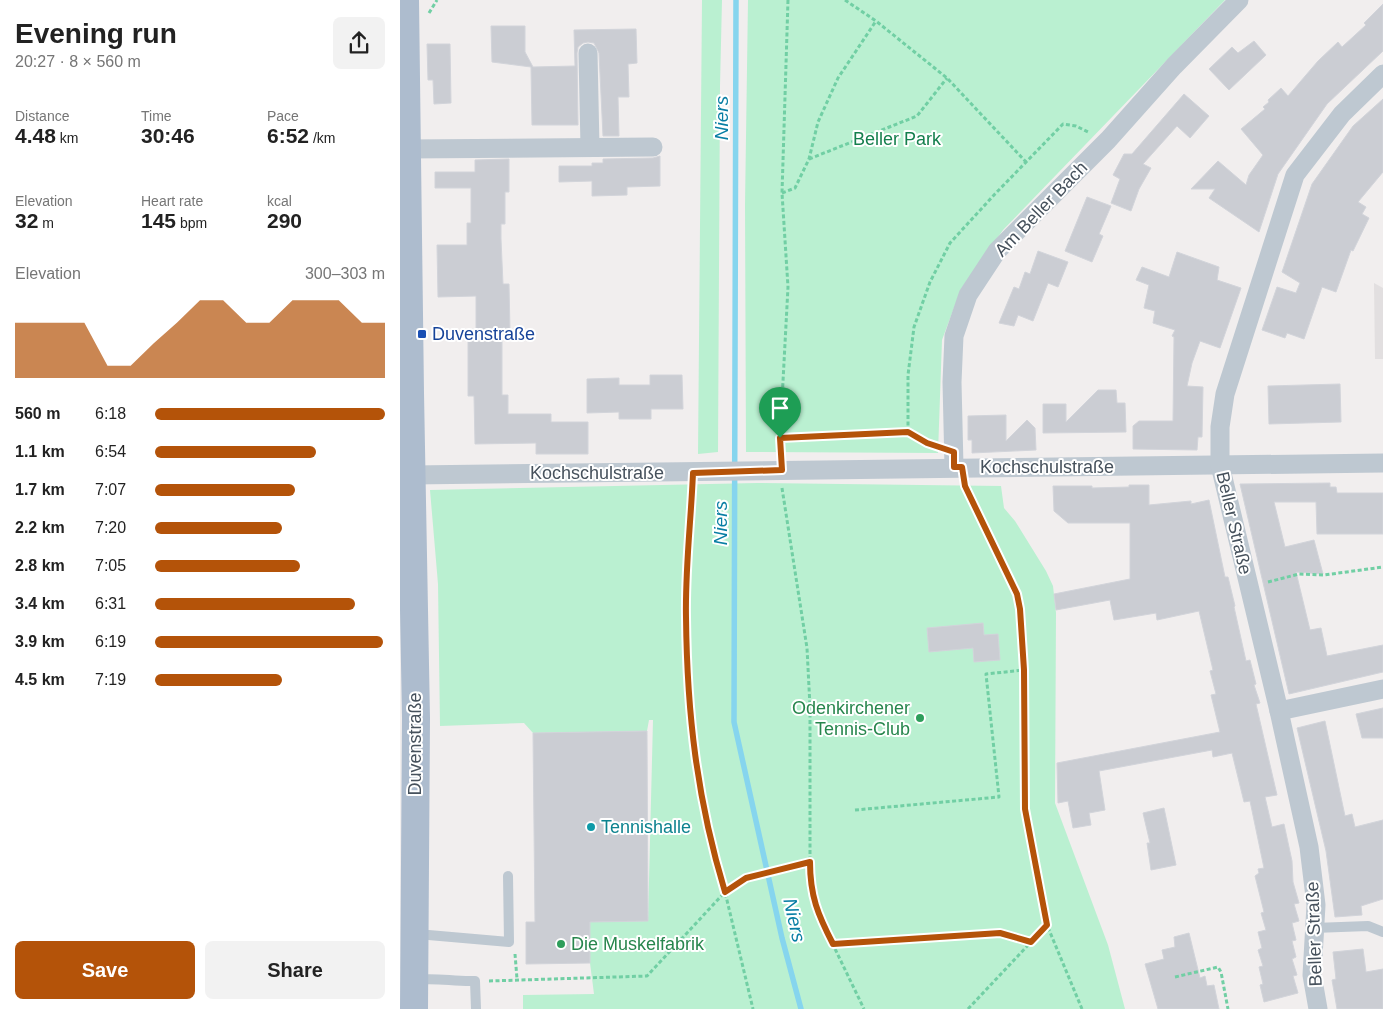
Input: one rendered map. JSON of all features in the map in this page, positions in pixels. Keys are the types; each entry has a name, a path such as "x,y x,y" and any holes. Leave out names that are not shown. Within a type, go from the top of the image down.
{"main road":[{"name":"Duvenstraße","path":"405,0 416,718 413,933 414,1009"}],"street":[{"name":"Am Beller Bach","path":"956,462 952,382 954,336 968,294 997,251 1102,146 1174,66 1239,0"},
{"path":"588,53 590,147"},
{"name":"Beller Straße","path":"1318,1009 1312,976 1316,905 1309,847 1279,711 1220,465 1220,427 1225,394 1296,175 1342,114 1383,74"},
{"path":"406,149 653,147"},
{"name":"Kochschulstraße","path":"412,475 693,473 956,462 1220,465 1383,463"},
{"path":"1279,711 1383,689"}],"lane":[{"path":"413,933 509,942 508,876"},
{"path":"1314,928 1368,926 1383,932"},
{"path":"414,980 431,977 458,982 475,981 476,1009"},
{"path":"1313,1009 1318,1009"}],"path":[{"path":"424,20 437,0"},
{"path":"788,0 782,194 788,287 780,438 782,486 807,648 810,707 810,887 822,922 864,1009"},
{"path":"845,0 876,21 947,78 1026,162"},
{"path":"782,194 794,188 809,159 818,122 838,78 876,21"},
{"path":"809,159 917,116 947,78"},
{"path":"780,438 908,432 956,462 965,486 1017,594 1020,609 1024,670 1025,809 1047,925 1082,1009"},
{"path":"693,473 686,616 688,694 696,770 710,842 725,892 753,1009"},
{"path":"1249,587 1299,574 1324,575 1383,567"},
{"path":"855,810 999,797 986,674 1024,670"},
{"path":"475,981 647,976 725,892 746,878 810,862"},
{"path":"968,1009 1047,925"},
{"path":"833,944 1000,933 1031,942"},
{"path":"514,948 517,979"},
{"path":"1175,977 1218,968 1221,972 1228,1009"}],"shaded area":[{"path":"1374,283 1383,288 1383,359 1375,359"}],"green space":[{"path":"702,0 722,0 718,452 698,454"},
{"name":"Beller Park","path":"748,0 1225,0 1003,230 961,289 942,340 938,453 746,452 745,205"},
{"path":"757,483 1001,486 1004,508 1015,521 1046,571 1053,586 1056,613 1055,803 1108,945 1125,1009 523,1009 523,995 594,994 590,963 590,922 648,921 653,720 649,720 647,731 533,733 524,723 440,726 438,584 430,490"}],"building":[{"path":"1383,4 1383,51 1327,104 1278,174 1259,232 1209,198 1215,189 1191,189 1218,161 1246,185 1249,175 1263,155 1241,129 1265,109 1263,107 1269,102 1268,100 1281,88 1288,96 1318,61 1338,42 1342,47 1366,25 1364,23"},
{"path":"491,26 525,26 525,52 533,67 575,66 574,30 636,29 637,63 628,64 629,97 618,97 619,136 603,136 599,53 594,43 583,43 578,47 578,125 532,125 531,67 492,62"},
{"path":"1254,41 1266,55 1229,90 1209,69 1232,47 1238,53"},
{"path":"427,44 450,44 451,103 434,104 433,80 428,80"},
{"path":"1184,94 1209,116 1190,138 1177,126 1143,164 1151,168 1139,189 1131,211 1111,203 1120,179 1113,175 1124,154 1132,154"},
{"path":"1383,99 1383,172 1358,202 1366,207 1362,214 1369,218 1353,251 1351,250 1336,292 1322,287 1304,339 1287,333 1285,338 1262,330 1277,287 1296,293 1300,283 1282,272 1312,184 1353,126"},
{"path":"660,156 660,186 627,187 627,195 592,196 592,181 559,182 559,166 592,166 592,163 603,163 603,159 653,158"},
{"path":"509,159 509,192 505,192 505,224 501,224 501,239 503,284 509,284 510,332 502,333 502,395 508,395 508,414 551,414 551,422 588,422 588,454 536,454 536,443 475,444 474,396 468,396 468,332 476,332 476,296 438,297 437,245 467,245 467,223 471,223 471,188 435,188 435,172 475,172 475,160"},
{"path":"1087,197 1111,206 1099,234 1103,236 1092,262 1065,251"},
{"path":"1038,251 1068,262 1058,287 1048,283 1033,321 1018,315 1014,326 999,323 1014,287 1019,289 1025,272 1030,274"},
{"path":"1177,252 1219,267 1217,280 1241,288 1220,348 1200,341 1192,363 1187,386 1203,387 1202,437 1198,437 1197,450 1133,449 1133,426 1139,421 1173,421 1174,337 1172,336 1175,330 1153,323 1155,311 1144,308 1149,285 1136,280 1142,267 1169,277"},
{"path":"650,375 682,375 683,409 651,409 651,419 619,419 619,412 587,413 587,379 619,378 619,385 650,385"},
{"path":"1340,384 1341,422 1269,424 1268,386"},
{"path":"1098,390 1116,390 1117,403 1125,403 1126,432 1043,433 1043,404 1066,404 1066,422"},
{"path":"1006,415 1006,441 1027,420 1035,428 1036,450 972,453 972,440 968,440 968,416"},
{"path":"1330,483 1330,487 1336,487 1337,493 1383,493 1383,534 1317,534 1316,502 1274,502 1285,547 1314,540 1323,574 1296,572 1310,630 1321,628 1327,656 1383,645 1383,672 1289,694 1240,484"},
{"path":"1129,485 1149,485 1149,505 1191,501 1191,504 1209,500 1225,577 1228,577 1246,661 1250,660 1256,684 1254,685 1260,703 1256,704 1277,795 1265,797 1272,827 1284,824 1292,861 1293,882 1299,903 1294,904 1299,921 1292,923 1296,940 1292,941 1296,957 1292,959 1297,975 1293,976 1298,993 1264,1002 1260,985 1263,984 1259,967 1263,966 1258,950 1262,948 1258,932 1266,930 1261,913 1264,912 1255,876 1259,873 1258,869 1264,868 1250,801 1244,802 1232,753 1213,757 1212,750 1099,771 1105,810 1089,813 1091,825 1073,828 1068,801 1058,803 1057,763 1220,732 1211,695 1216,694 1210,671 1213,670 1199,611 1157,620 1156,613 1114,620 1110,600 1056,610 1054,594 1130,579 1130,523 1068,523 1054,511 1053,486 1092,486 1092,488 1129,487"},
{"path":"983,623 984,635 998,634 1000,660 974,662 973,648 929,652 927,628"},
{"path":"1383,708 1383,738 1362,738 1356,714"},
{"path":"1325,721 1345,816 1352,814 1355,827 1383,820 1383,899 1361,906 1362,915 1335,917 1326,851 1297,728"},
{"name":"Tennishalle","path":"647,731 648,921 590,922 590,963 526,964 526,922 535,922 533,733"},
{"path":"1164,808 1176,865 1151,870 1147,843 1150,843 1143,813"},
{"path":"1189,933 1200,978 1205,976 1207,986 1214,985 1219,1009 1158,1009 1145,964 1164,959 1162,950 1175,947 1174,937"},
{"path":"1363,949 1366,972 1383,969 1383,1009 1337,1009 1332,980 1336,979 1333,952"}],"waterway":[{"name":"Niers","path":"736,0 734,722 782,938 801,1009"}],"place":[{"name":"Duvenstraße","path":"422,334"},
{"name":"Odenkirchener Tennis-Club","path":"920,718"},
{"name":"Tennishalle","path":"591,827"},
{"name":"Die Muskelfabrik","path":"561,944"}],"route":[{"path":"908,432 927,443 954,452 954,467 962,467 965,486 1017,594 1020,609 1024,670 1025,809 1047,925 1031,942 1000,933 973,933 858,944 833,944 817,909 810,887 810,862 746,878 725,892 710,842 696,770 688,694 686,616 693,473 782,470 780,438 908,432"}]}
